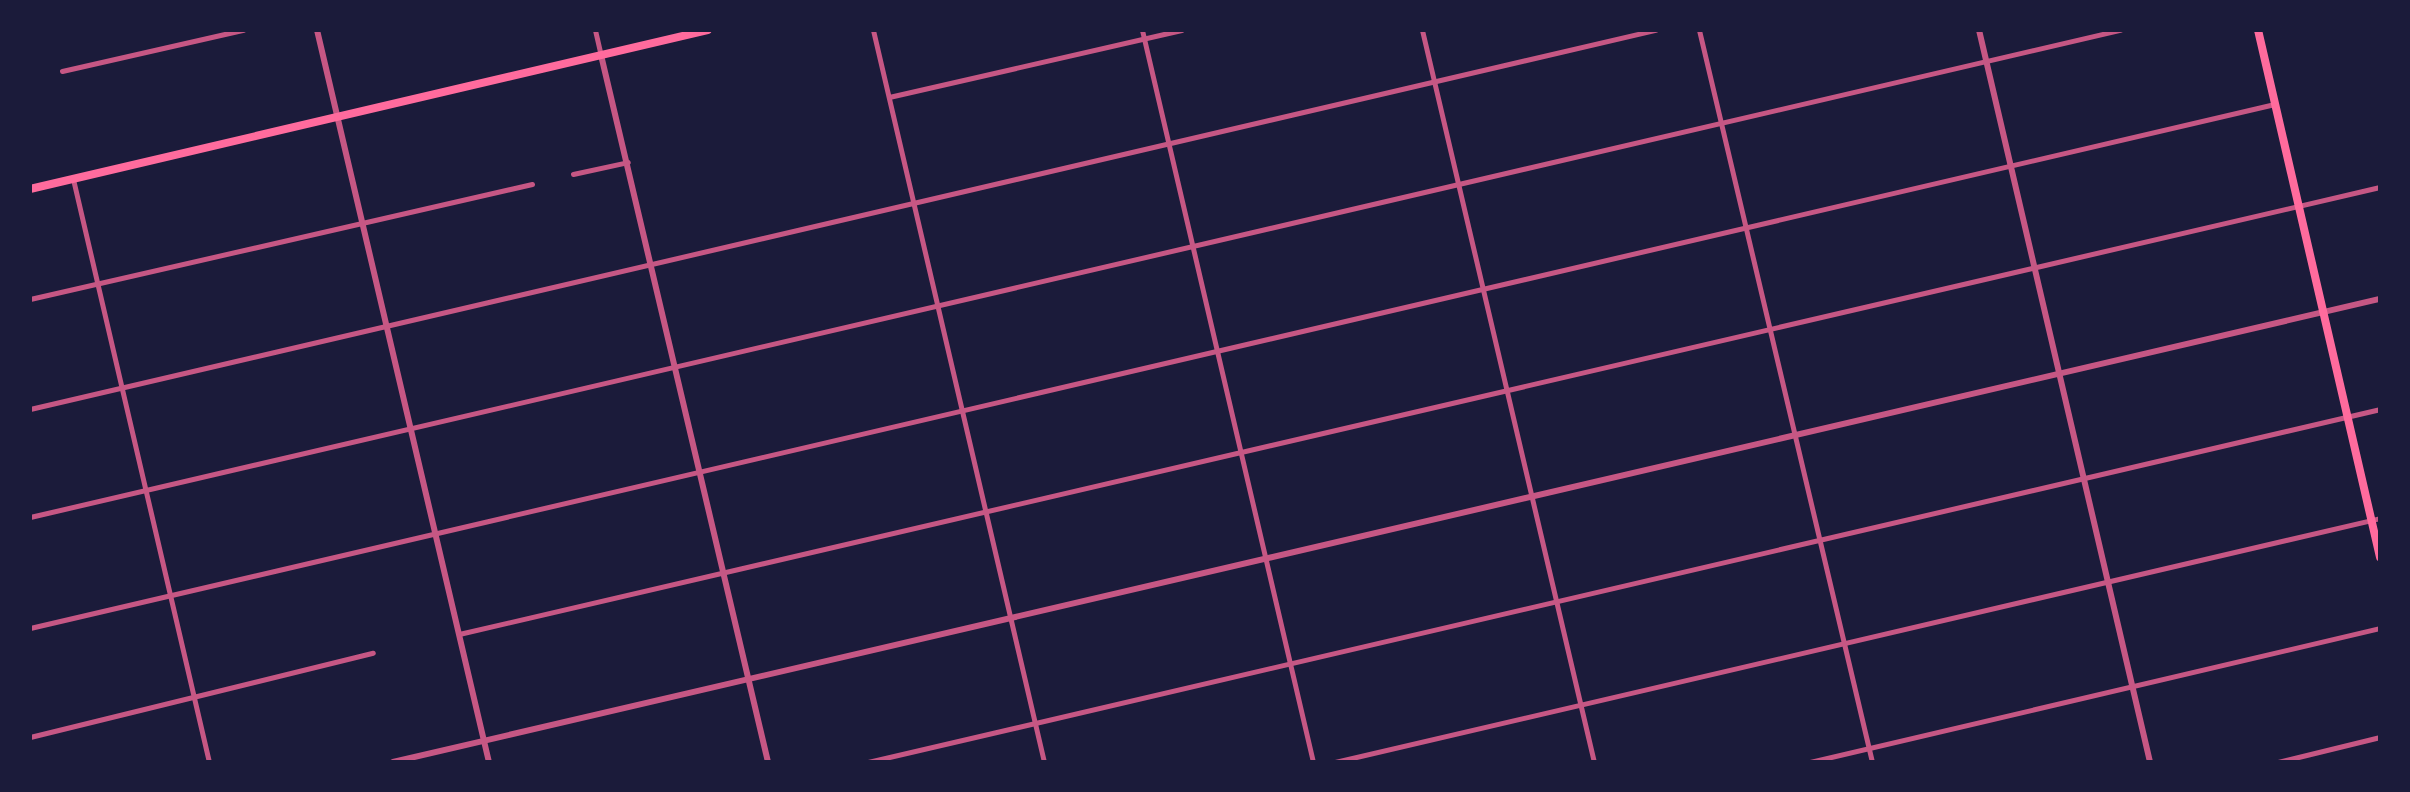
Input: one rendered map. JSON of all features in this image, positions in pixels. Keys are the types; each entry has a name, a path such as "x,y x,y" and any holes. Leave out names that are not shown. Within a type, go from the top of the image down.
{"main road":[{"path":"30,189 708,30"},
{"path":"2258,30 2376,520 2380,557"}],"street":[{"path":"62,71 243,30"},
{"path":"317,30 489,762"},
{"path":"595,30 768,762"},
{"path":"873,30 1044,762"},
{"path":"1142,30 1313,762"},
{"path":"889,97 1181,30"},
{"path":"1422,30 1594,762"},
{"path":"30,408 1654,30"},
{"path":"1699,30 1872,762"},
{"path":"1979,30 2150,762"},
{"path":"30,517 2120,30"},
{"path":"30,628 2275,104"},
{"path":"574,174 628,162"},
{"path":"73,179 209,762"},
{"path":"30,299 532,184"},
{"path":"459,634 1241,456 2380,187"},
{"path":"393,762 2380,299"},
{"path":"868,762 2380,409"},
{"path":"1335,762 2376,520"},
{"path":"1810,762 2380,628"},
{"path":"30,737 372,653"},
{"path":"2278,762 2380,738"}]}
